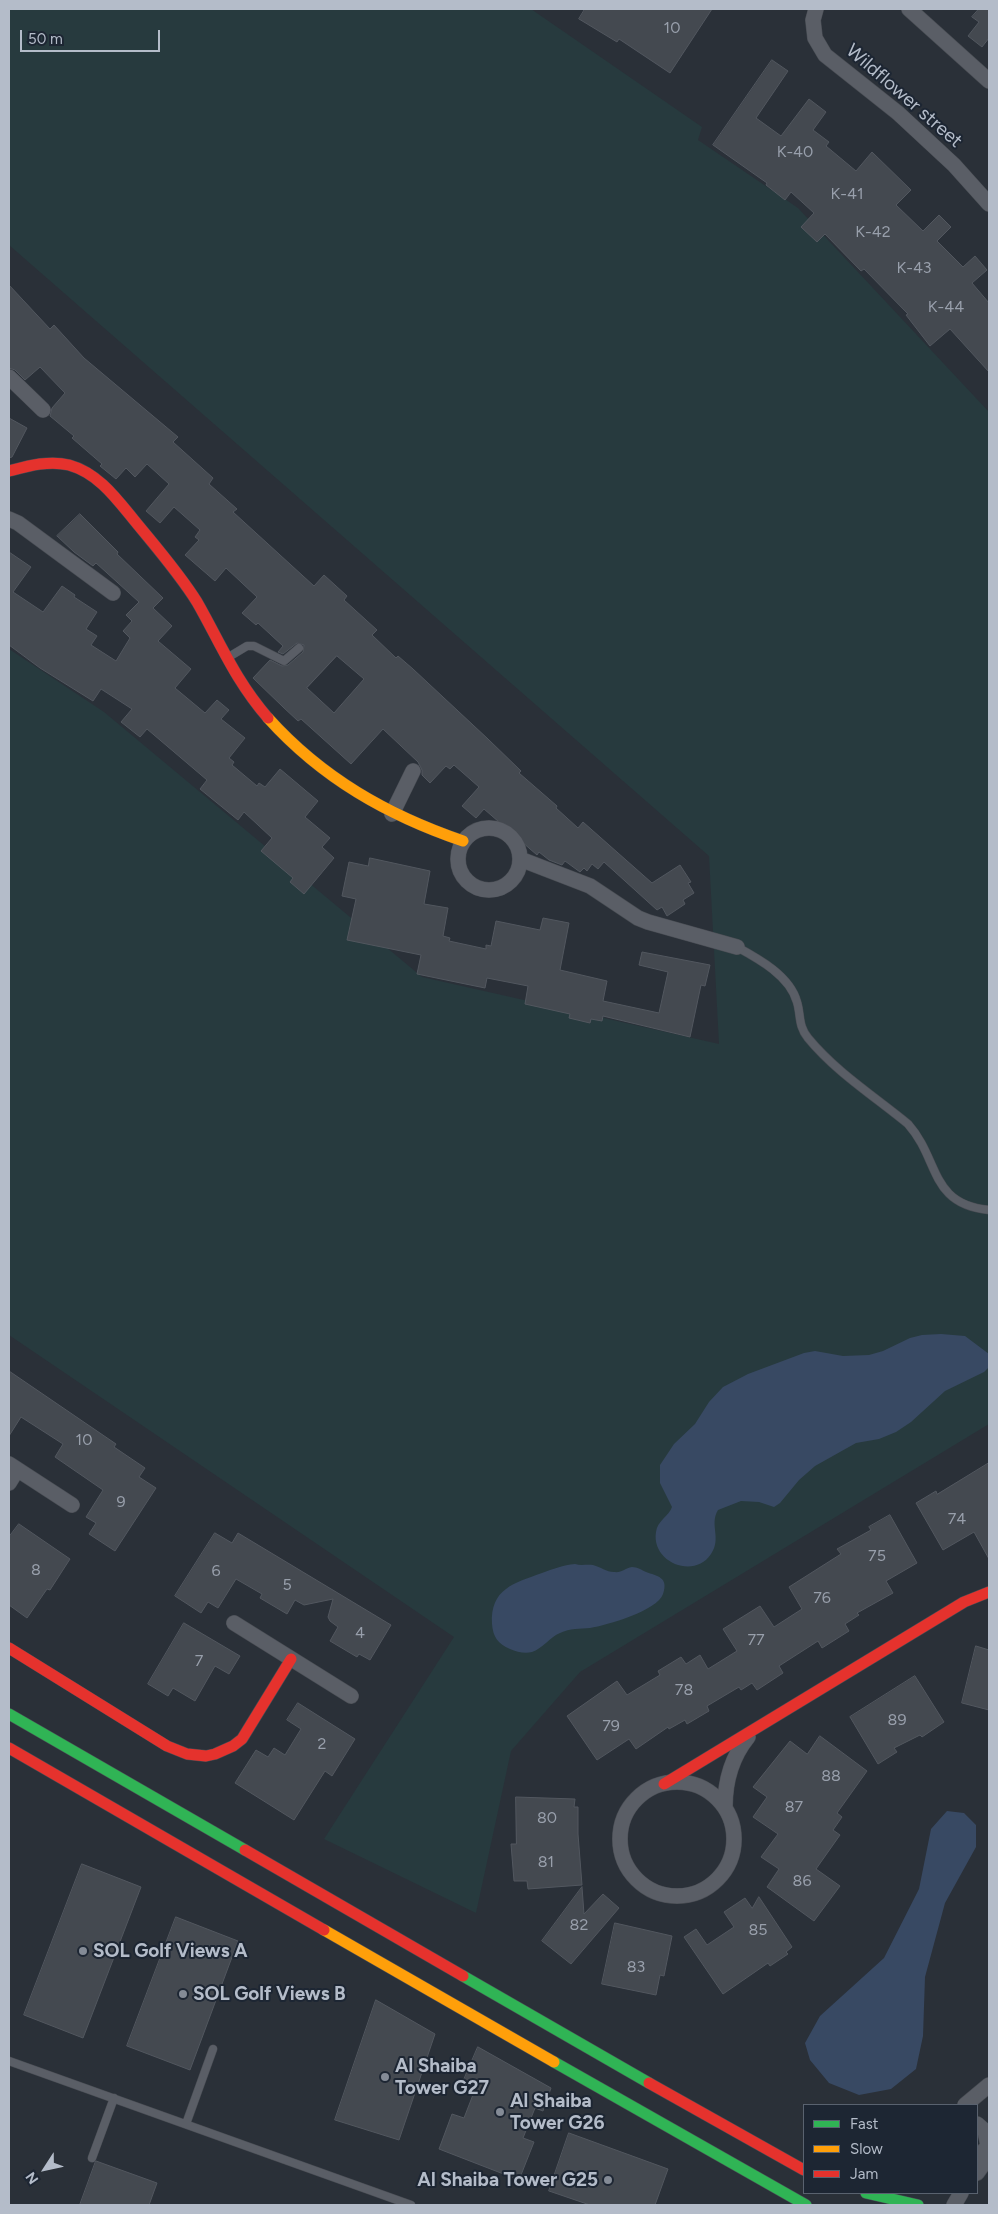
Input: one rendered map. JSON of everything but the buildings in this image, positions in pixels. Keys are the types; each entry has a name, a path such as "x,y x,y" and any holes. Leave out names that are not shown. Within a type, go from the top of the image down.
{"street":[{"name":"Wildflower street","path":"816,9 813,20 815,38 825,55 906,120 954,166 989,204"},
{"path":"909,9 989,81"},
{"path":"9,377 43,410"},
{"path":"9,471 53,463 81,470 100,481 115,496 185,583 250,696 291,743 338,782 392,814 427,830 463,842"},
{"path":"9,519 18,523 113,593"},
{"path":"392,814 413,771"},
{"path":"488,828 498,829 507,833 514,840 520,859 518,869 513,878 505,885 485,890 475,887 466,880 461,872 458,861 459,851 463,842 470,834 488,828"},
{"path":"520,859 590,886 638,918 737,947"},
{"path":"9,1483 13,1467 72,1505"},
{"path":"664,1784 678,1782 704,1789 716,1797 725,1807 732,1821 733,1851 728,1866 720,1878 708,1888 694,1894 679,1897 657,1892 638,1880 628,1868 622,1854 620,1839 622,1824 628,1810 638,1798 650,1789 664,1784 750,1733 964,1602 989,1592"},
{"path":"234,1623 351,1696"},
{"path":"9,1648 179,1753 206,1757 219,1754 231,1748 242,1739 291,1659"},
{"path":"9,1714 762,2148 803,2169"},
{"path":"725,1807 726,1787 730,1768 750,1733"},
{"path":"9,1748 612,2096 806,2205"},
{"path":"966,2104 989,2085"},
{"path":"978,2125 984,2131 989,2145 978,2171"},
{"path":"978,2157 989,2145"},
{"path":"871,2194 909,2201"},
{"path":"954,2205 960,2194"}],"lane":[{"path":"227,658 247,646 254,646 284,661 299,648"},
{"path":"737,947 756,957 787,984 796,999 803,1032 824,1056 908,1124 916,1133 927,1152 936,1175 949,1195 969,1206 989,1210"},
{"path":"186,2124 213,2049"},
{"path":"9,2061 402,2204 411,2205"},
{"path":"92,2158 114,2098"}],"green space":[{"path":"9,9 531,9 702,127 698,140 798,208 989,412 989,1424 580,1672 511,1751 476,1913 324,1839 454,1637 9,1335 9,649 104,712 422,977 719,1044 709,856 9,245"}],"water":[{"path":"941,1334 965,1336 989,1354 989,1367 984,1372 945,1391 911,1422 896,1432 879,1439 856,1443 815,1466 774,1507 759,1502 741,1501 718,1510 715,1521 716,1537 714,1548 704,1562 695,1566 675,1564 660,1552 656,1543 657,1528 672,1507 660,1483 660,1465 674,1444 695,1424 709,1402 723,1387 748,1374 804,1353 815,1351 843,1356 869,1355 883,1351 910,1338"},
{"path":"575,1564 593,1565 614,1572 632,1567 638,1568 661,1578 664,1584 663,1594 651,1606 631,1616 590,1628 564,1631 532,1652 515,1651 499,1642 494,1633 492,1612 500,1595 513,1584 522,1580 558,1567"},
{"path":"947,1811 964,1813 976,1825 976,1847 945,1903 925,1977 923,2036 916,2069 891,2089 859,2095 829,2083 810,2060 805,2043 820,2016 884,1958 919,1889 931,1829"}],"traffic: fast":[{"path":"9,1714 245,1850"},
{"path":"463,1976 649,2083"},
{"path":"554,2062 806,2205"},
{"path":"870,2194 918,2205"}],"traffic: slow":[{"path":"268,718 311,759 357,792 408,819 463,841"},
{"path":"324,1930 554,2062"}],"traffic: jam":[{"path":"9,471 39,464 69,465 89,474 106,487 183,581 197,602 237,676 268,718"},
{"path":"664,1784 964,1602 989,1592"},
{"path":"9,1648 167,1746 187,1754 206,1756 233,1746 242,1739 291,1659"},
{"path":"9,1748 324,1930"},
{"path":"245,1850 463,1976"},
{"path":"649,2083 803,2169"}],"place":[{"name":"SOL Golf Views A","path":"83,1951"},
{"name":"SOL Golf Views B","path":"183,1994"},
{"name":"Al Shaiba Tower G27","path":"385,2077"},
{"name":"Al Shaiba Tower G26","path":"500,2112"},
{"name":"Al Shaiba Tower G25","path":"608,2180"}]}
